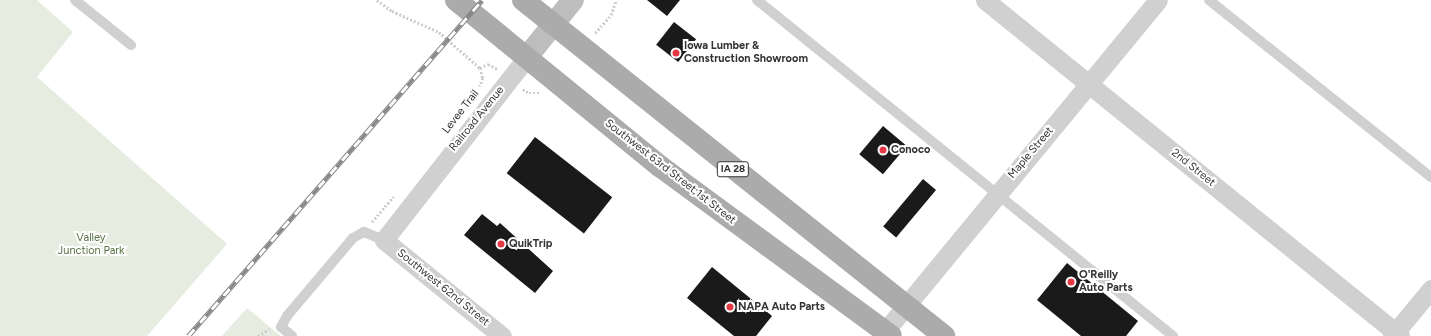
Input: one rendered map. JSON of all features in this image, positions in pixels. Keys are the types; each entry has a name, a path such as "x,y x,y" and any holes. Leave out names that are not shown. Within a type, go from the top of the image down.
{"main road":[{"name":"Southwest 63rd Street;1st Street","path":"456,0 661,167 886,334"},
{"name":"IA 28","path":"523,0 905,307 944,336"},
{"name":"Railroad Avenue","path":"527,57 573,0"}],"street":[{"name":"2nd Street","path":"985,0 1396,335"},
{"name":"Maple Street","path":"886,334 905,307 1158,0"},
{"name":"Railroad Avenue","path":"384,240 527,57"},
{"name":"Southwest 62nd Street","path":"384,240 502,336"},
{"path":"1396,335 1431,288"}],"lane":[{"path":"75,0 131,45"},
{"path":"757,0 1173,336"},
{"path":"1209,0 1431,177"},
{"path":"292,336 280,327 287,316 350,241 364,232 384,240"}],"path":[{"path":"377,0 392,11 433,27 480,68 488,64 499,69"},
{"path":"600,27 616,0"},
{"name":"Levee Trail","path":"479,90 483,78 480,68"},
{"path":"527,92 545,94"},
{"path":"364,232 395,194"}],"green space":[{"name":"Valley Junction Park","path":"0,0 37,0 73,32 37,77 227,244 147,336 0,336"},
{"path":"247,308 281,336 222,336"}],"building":[{"path":"647,0 680,0 667,16"},
{"name":"Iowa Lumber & Construction Showroom","path":"674,22 696,39 678,62 656,45"},
{"name":"Conoco","path":"883,126 907,146 883,174 859,154"},
{"name":"QuikTrip","path":"535,137 612,197 584,234 507,173"},
{"name":"Conoco","path":"923,179 936,190 896,237 883,226"},
{"name":"QuikTrip","path":"482,214 497,226 500,223 553,271 535,293 464,235"},
{"name":"O'Reilly Auto Parts","path":"1067,263 1138,321 1126,336 1081,336 1037,300"},
{"name":"NAPA Auto Parts","path":"712,267 772,316 756,336 734,336 687,298"}],"railway":[{"path":"188,336 482,0"}],"place":[{"name":"Iowa Lumber & Construction Showroom","path":"676,53"},
{"name":"Conoco","path":"883,150"},
{"name":"QuikTrip","path":"501,244"},
{"name":"O'Reilly Auto Parts","path":"1071,282"},
{"name":"NAPA Auto Parts","path":"730,307"}]}
